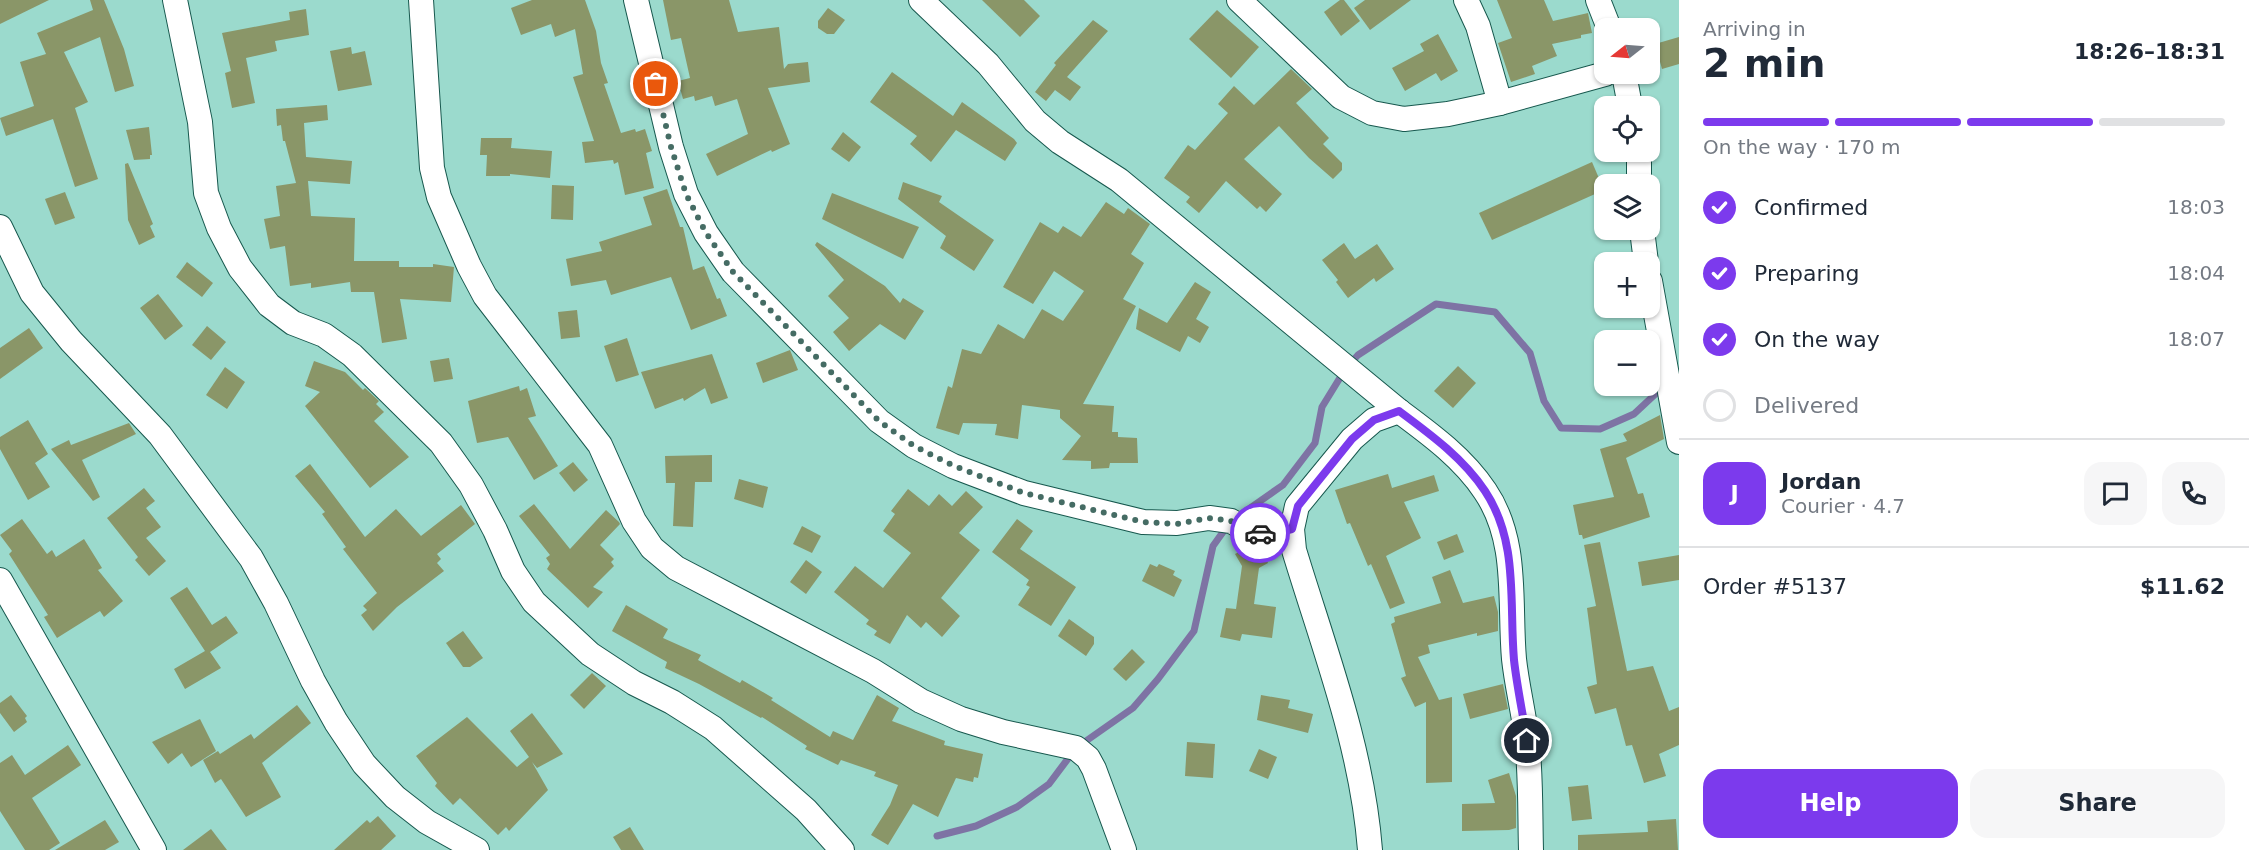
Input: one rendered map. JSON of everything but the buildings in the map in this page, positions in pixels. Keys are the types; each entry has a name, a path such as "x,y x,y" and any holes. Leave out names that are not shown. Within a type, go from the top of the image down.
{"street":[{"path":"175,0 201,122 206,193 219,228 240,268 269,305 293,323 324,335 351,355 441,443 471,486 495,530 513,571 534,602 590,654 634,683 672,702 713,728 806,810 842,850"},
{"path":"421,0 428,128 432,168 439,197 485,297 600,445 634,521 652,548 676,568 873,671 921,701 961,719 1003,732 1076,748 1088,758 1094,769 1124,850"},
{"path":"636,0 671,147 686,194 706,233 733,272 879,421 914,446 954,466 1024,493 1143,522 1177,524 1209,518 1231,521 1249,531 1268,535 1292,529"},
{"path":"921,0 988,64 1035,121 1060,142 1119,180 1399,411 1445,446 1485,491 1503,526 1512,570 1514,663 1527,741 1531,850"},
{"path":"1239,0 1341,97 1372,113 1404,119 1448,114 1500,103 1594,77"},
{"path":"1466,0 1478,26 1500,103"},
{"path":"1598,0 1605,18"},
{"path":"0,227 32,293 71,341 160,435 251,558 276,603 313,681 336,722 364,764 395,797 427,822 477,850"},
{"path":"1657,318 1679,442"},
{"path":"1370,850 1367,811 1356,754 1294,550 1292,529 1298,506 1352,439 1374,420 1399,411"},
{"path":"0,580 154,850"}],"waterway":[{"path":"1236,518 1283,485 1315,443 1322,407 1346,368 1358,355 1436,304 1495,312 1530,353 1544,401 1561,428 1600,429 1634,414 1664,386"},
{"path":"937,836 976,826 1017,807 1049,784 1076,748 1133,708 1194,631 1213,546 1228,525"}],"way so far":[{"path":"656,84 671,147 686,194 706,233 733,272 879,421 914,446 954,466 1024,493 1143,522 1177,524 1209,518 1231,521 1249,531 1260,533"}],"route":[{"path":"1260,533 1268,535 1292,529 1298,506 1352,439 1374,420 1399,411 1445,446 1485,491 1503,526 1512,570 1514,663 1527,741"}]}
